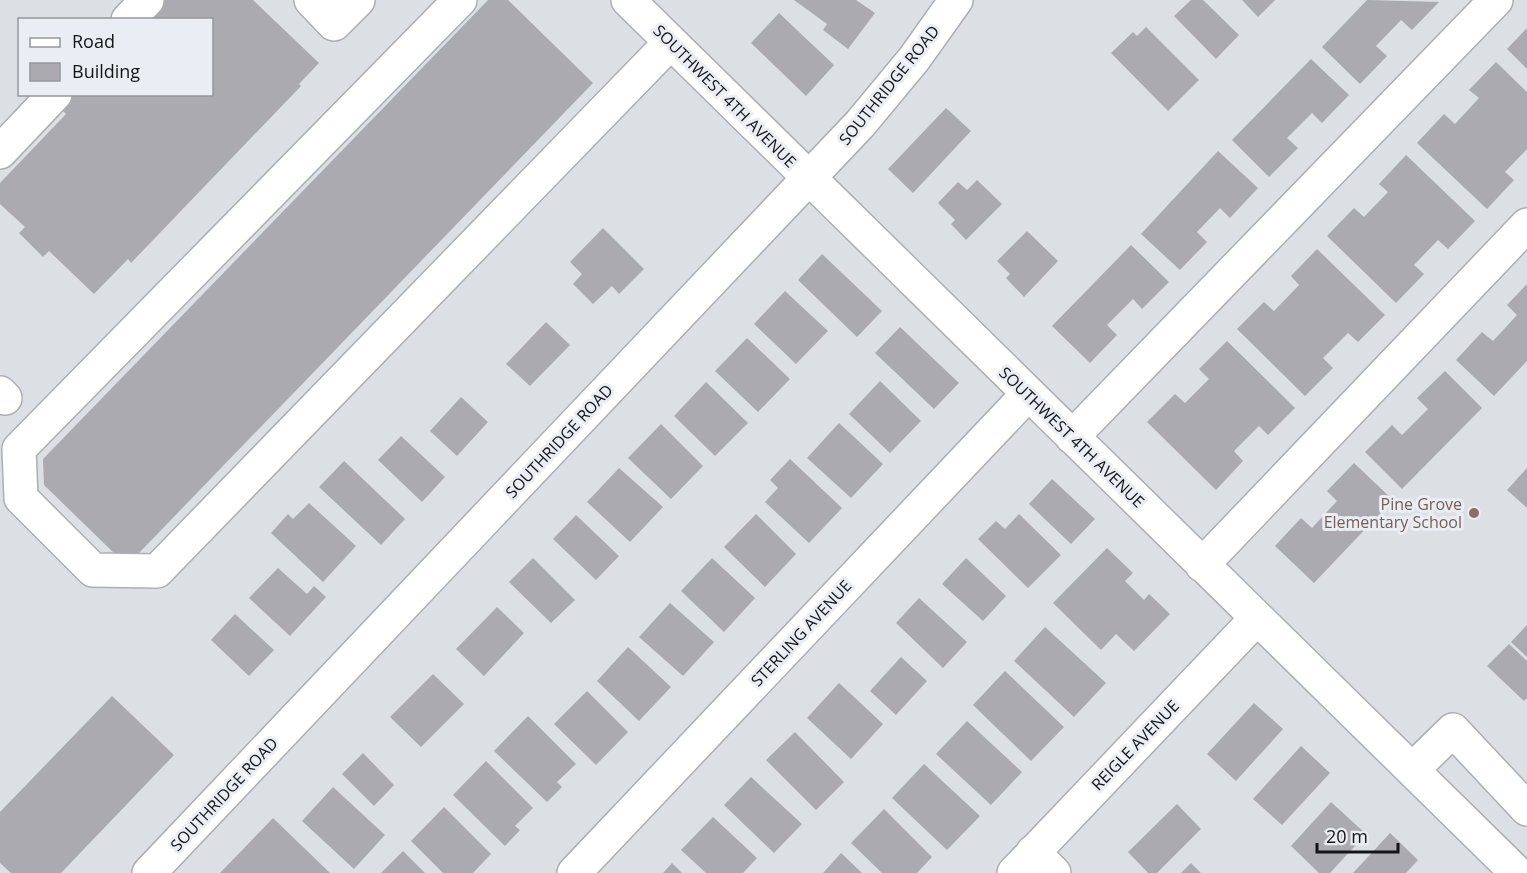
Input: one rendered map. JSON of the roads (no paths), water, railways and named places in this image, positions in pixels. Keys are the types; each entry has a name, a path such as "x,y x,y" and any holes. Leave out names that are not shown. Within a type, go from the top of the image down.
{"street":[{"path":"130,18 147,0"},
{"path":"311,0 334,24 358,0"},
{"path":"460,0 19,449 21,498 93,570 157,571 671,42"},
{"name":"SOUTHWEST 4TH AVENUE","path":"628,0 1517,873"},
{"name":"SOUTHRIDGE ROAD","path":"149,873 860,124 907,67 956,0"},
{"path":"1072,437 1496,0"},
{"path":"0,152 54,96"},
{"path":"1202,565 1527,225"},
{"name":"STERLING AVENUE","path":"574,873 1028,394"},
{"name":"REIGLE AVENUE","path":"1034,866 1257,618"},
{"path":"1412,770 1453,730 1527,809"}],"place":[{"name":"Pine Grove Elementary School","path":"1474,513"}]}
